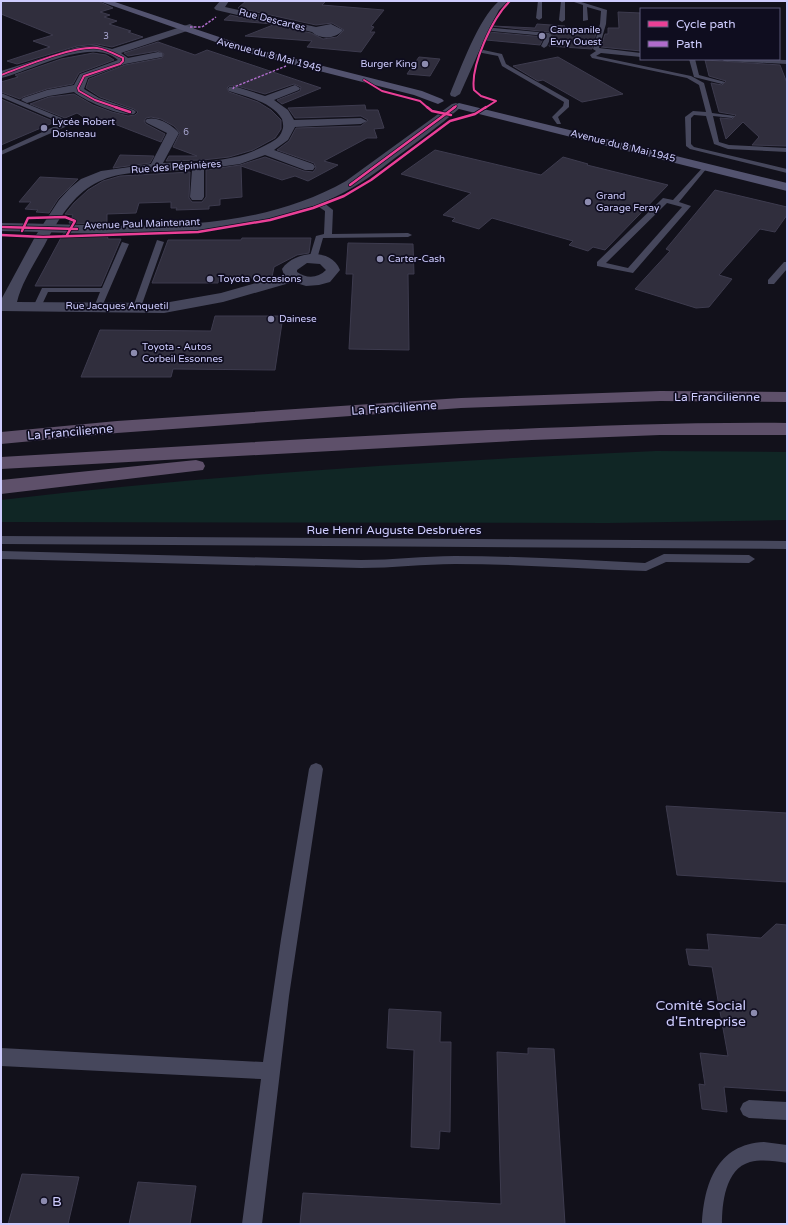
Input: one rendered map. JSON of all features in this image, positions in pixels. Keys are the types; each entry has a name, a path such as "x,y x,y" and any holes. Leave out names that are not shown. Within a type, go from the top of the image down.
{"highway":[{"name":"La Francilienne","path":"1,438 117,427 461,403 660,396 787,397"},
{"path":"1,428 180,415 208,421"},
{"path":"1,463 253,447 703,428 787,429"},
{"path":"1,487 144,470 226,463 253,447"}],"main road":[{"name":"Avenue du 8 Mai 1945","path":"103,1 186,28 284,55 424,89 455,100 469,102 470,99 501,110 787,178"},
{"name":"Avenue du 8 Mai 1945","path":"115,1 248,50 418,93 439,102 440,96 705,167 787,187"},
{"path":"597,132 694,159 703,163 705,167"}],"street":[{"name":"Avenue Paul Maintenant","path":"1,227 48,227 114,230 189,228 251,220 316,201 360,179 455,100 474,50 495,5 504,1"},
{"path":"216,17 227,5 241,2"},
{"name":"Rue Descartes","path":"227,5 316,30"},
{"path":"111,53 186,28"},
{"path":"91,48 93,45 105,40"},
{"path":"1,75 76,50 91,48 123,58 122,62"},
{"path":"71,71 84,76 122,62 158,55"},
{"path":"45,61 58,66"},
{"path":"1,66 12,71"},
{"path":"78,88 84,76"},
{"path":"27,100 47,93 78,88"},
{"path":"78,88 83,94 130,112"},
{"path":"265,100 295,88"},
{"path":"233,89 265,100 282,111 287,116 290,124 361,121"},
{"name":"Avenue Paul Maintenant","path":"48,227 73,225 166,225 208,222 247,215 311,198 342,184 366,169 437,107 439,102"},
{"path":"151,121 171,130 173,133 158,160 156,168"},
{"name":"Rue des Pépinières","path":"48,227 71,195 85,182 114,172 156,168 198,167 234,162 265,151 286,136 290,124"},
{"path":"265,151 309,167"},
{"path":"197,197 198,167"},
{"name":"Rue Jacques Anquetil","path":"4,306 10,298 48,227"},
{"path":"294,278 290,274 289,269 292,265 297,262 313,259"},
{"name":"Rue Jacques Anquetil","path":"4,306 164,308 222,297 294,278 312,281 325,278 331,274 333,270 328,262 313,259"}],"lane":[{"path":"538,18 540,1"},
{"path":"562,20 563,1"},
{"path":"572,1 604,10 603,24 596,49 600,51"},
{"path":"585,20 586,5"},
{"path":"484,29 549,35 544,46"},
{"path":"474,50 500,55 504,65 567,101 566,107 555,117 559,123"},
{"path":"640,55 600,51 593,55 594,57 689,78 702,84 716,144 787,150"},
{"path":"692,60 696,76 722,82"},
{"path":"736,60 785,64"},
{"path":"1,95 62,120 65,123 63,126 1,153"},
{"path":"732,116 694,113 688,117 688,145 787,171"},
{"path":"718,154 720,145"},
{"path":"675,202 705,167"},
{"path":"666,200 675,202 687,206 630,271 600,264 666,200"},
{"path":"316,201 329,210 328,236"},
{"path":"313,259 320,236 408,235"},
{"path":"137,307 160,242"},
{"path":"98,307 125,244"},
{"path":"772,282 787,264"},
{"path":"37,307 45,290 105,290"},
{"name":"Rue Henri Auguste Desbruères","path":"1,540 787,545"},
{"path":"361,564 364,542"},
{"path":"604,544 608,566"},
{"path":"1,555 361,564 400,564 421,561 456,560 646,567 664,558 749,559"},
{"path":"252,1224 270,1071 302,851 316,769"},
{"path":"1,1057 270,1071"},
{"path":"749,1109 787,1111"},
{"path":"712,1224 712,1207 718,1186 728,1167 742,1156 762,1152 787,1154"}],"green space":[{"path":"656,451 787,452 787,520 608,523 1,522 1,500 83,491 246,476 410,464"}],"building":[{"path":"1,1 98,1 113,8 100,12 110,15 104,17 117,21 109,24 131,31 128,32 143,37 112,47 97,44 77,46 17,64 7,61 50,47 33,41 53,35 1,14"},
{"path":"246,1 326,1 322,5 384,10 371,26 374,27 370,32 375,32 361,52 307,47 312,41 245,36 273,25 311,33 323,39 337,37 344,30 332,23 316,25 238,8"},
{"path":"618,12 640,13 640,51 601,47 605,34 608,34 608,28 619,28"},
{"path":"230,15 273,24 224,20"},
{"path":"537,24 565,26 564,30 596,33 592,49 549,46 553,35 549,32 492,26 535,28"},
{"path":"489,32 544,37 540,45 486,40"},
{"path":"158,42 195,55 207,50 321,88 282,104 277,100 300,91 301,87 294,84 265,94 237,86 229,86 227,88 229,92 258,102 271,110 281,120 281,129 275,138 253,150 229,157 203,160 166,161 169,156 197,156 173,147 180,133 174,126 161,119 151,117 146,118 144,121 146,124 165,134 161,142 99,118 95,120 87,117 85,118 77,113 65,118 30,104 49,97 74,94 93,105 112,112 128,116 135,115 138,112 134,109 100,97 86,88 89,79 125,65 162,58 164,54 158,51 128,56 124,53"},
{"path":"93,53 106,55 114,60 79,73 73,84 47,89 20,99 1,92 1,82 18,77 15,75 61,59"},
{"name":"Burger King","path":"419,57 440,59 430,76 407,74"},
{"path":"558,57 623,94 582,102 543,80 538,81 513,66"},
{"path":"705,60 780,65 787,83 787,146 752,145 759,137 743,122 726,139 720,118 732,119 736,115 719,112 711,83 722,85 726,81 709,76"},
{"path":"1,99 55,122 1,145"},
{"path":"365,105 366,110 378,110 384,128 374,129 377,138 367,138 324,161 338,165 308,181 295,176 282,180 241,166 242,197 220,199 220,205 209,206 209,209 176,210 177,208 171,208 171,202 139,203 136,213 107,214 107,224 69,223 73,215 65,214 88,190 103,181 120,176 190,172 189,198 192,202 202,202 206,197 206,170 240,165 265,157 304,171 313,172 316,168 314,163 277,150 289,141 296,128 361,126 368,120 361,116 295,118 288,108"},
{"path":"435,150 541,175 563,157 588,164 587,165 668,185 605,250 593,247 588,251 569,245 573,241 492,218 479,229 452,221 455,218 443,215 471,193 401,174"},
{"path":"120,155 154,156 150,163 113,168"},
{"path":"40,177 78,179 58,199 49,213 25,209 31,202 19,202"},
{"path":"715,190 787,207 787,215 775,232 760,229 719,275 732,279 709,307 696,308 635,289 670,251 666,249"},
{"path":"63,234 107,235 108,239 121,239 101,286 35,286"},
{"path":"242,238 311,238 309,253 297,255 274,267 272,277 219,278 218,283 152,283 168,240 241,240"},
{"path":"348,243 413,244 414,274 408,274 409,350 349,349 353,274 346,274"},
{"path":"215,316 283,316 275,370 173,369 171,377 81,377 100,330 211,331"},
{"path":"666,806 787,813 787,882 677,875"},
{"name":"Comité Social d'Entreprise","path":"776,924 787,925 787,1091 724,1087 727,1112 702,1109 699,1084 705,1085 700,1053 728,1056 712,967 689,965 686,949 709,950 707,934 761,938"},
{"path":"389,1009 441,1012 440,1042 451,1042 450,1132 440,1131 439,1149 411,1147 414,1050 387,1048"},
{"path":"528,1048 554,1049 565,1224 300,1224 303,1193 501,1204 497,1052 528,1054"},
{"name":"B","path":"22,1174 79,1177 68,1224 8,1224"},
{"path":"138,1182 196,1186 190,1224 129,1224"}],"marked path":[{"path":"190,27 202,27 216,17"},
{"path":"233,89 234,87 286,66"}],"cycle path":[{"path":"1,235 43,237 198,232 270,220 313,208 344,196 371,180 450,121 475,114 496,101 478,94 474,90 473,83 484,44 498,16 510,1"},
{"path":"1,75 77,50 97,48 123,58 123,61 120,64 84,76 78,88 79,91 95,100 130,112"},
{"path":"364,80 382,91 420,101 432,111 451,115"},
{"path":"350,185 456,106"},
{"path":"22,231 28,218 65,217 75,221 67,235"},
{"path":"1,227 77,229"}],"place":[{"name":"Campanile Evry Ouest","path":"542,36"},
{"name":"Burger King","path":"425,64"},
{"name":"Lycée Robert Doisneau","path":"44,128"},
{"name":"Grand Garage Feray","path":"588,202"},
{"name":"Carter-Cash","path":"380,259"},
{"name":"Toyota Occasions","path":"210,279"},
{"name":"Dainese","path":"271,319"},
{"name":"Toyota - Autos Corbeil Essonnes","path":"134,353"},
{"name":"Comité Social d'Entreprise","path":"754,1013"},
{"name":"B","path":"44,1201"}]}
